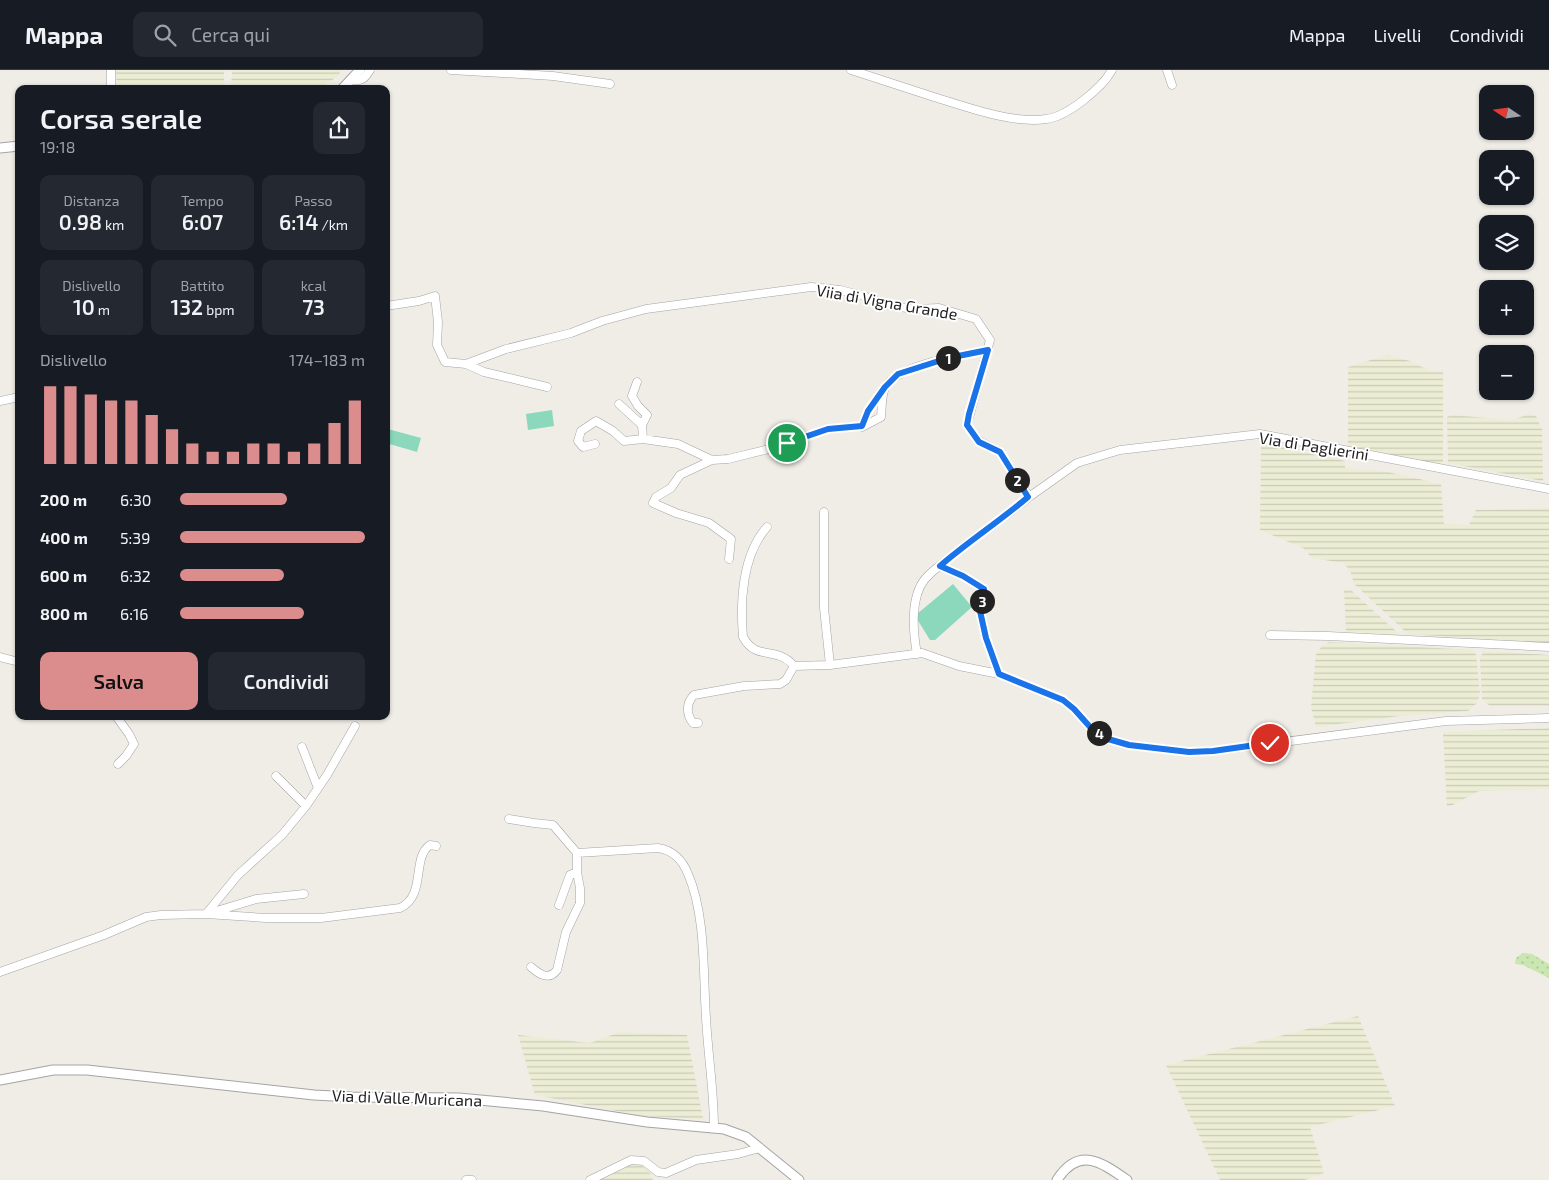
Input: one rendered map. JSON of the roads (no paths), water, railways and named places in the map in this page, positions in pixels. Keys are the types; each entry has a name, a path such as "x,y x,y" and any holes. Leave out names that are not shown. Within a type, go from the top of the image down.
{"street":[{"path":"111,70 111,85"},
{"path":"346,85 360,70"},
{"path":"352,80 364,79 370,70"},
{"path":"451,70 553,76 610,84"},
{"path":"850,70 980,111 1040,120 1055,117 1066,111 1101,85 1112,70"},
{"path":"1167,70 1172,85"},
{"path":"0,148 15,146"},
{"name":"Viia di Vigna Grande","path":"466,364 506,349 571,332 646,309 811,288 840,290 885,304 914,309 939,308 976,319 990,340 988,350"},
{"path":"390,305 419,301 435,296 438,322 437,345 445,362 466,364 484,372 547,387"},
{"path":"862,426 868,411 885,387 898,374 948,358 988,350 967,425 979,442 1000,452 1028,497 1008,514 967,543 925,579 918,593 913,621 918,654"},
{"path":"637,382 632,396 647,415 642,425 644,439"},
{"path":"852,432 881,417 885,387"},
{"path":"0,402 15,399"},
{"path":"619,404 642,425"},
{"path":"595,444 583,447 578,441 581,431 596,422 612,430 624,441 644,439 678,444 712,460"},
{"path":"729,559 731,539 709,523 676,513 653,503 656,497 671,488 680,475 712,460 728,459 765,450 828,429 862,426"},
{"name":"Via di Paglierini","path":"1028,497 1077,463 1120,450 1260,434 1549,489"},
{"path":"824,512 824,608 830,665"},
{"path":"768,528 759,537 747,570 743,601 743,638 748,646 755,651 782,656 794,666"},
{"path":"940,566 963,576 984,589 980,611 986,638 999,674"},
{"path":"1270,635 1549,647"},
{"path":"794,666 830,665 922,654 980,672 999,674 1063,700 1091,728 1108,739 1129,745 1189,752 1213,751 1446,721 1549,718"},
{"path":"0,657 15,661"},
{"path":"698,723 693,723 688,714 688,705 694,695 744,686 780,684 786,680 794,666"},
{"path":"118,764 134,744 130,734 119,720"},
{"path":"206,914 235,878 277,840 306,806 355,726"},
{"path":"302,747 318,788"},
{"path":"276,776 306,806"},
{"path":"509,819 553,825 577,853 580,903 566,932 557,970 553,975 547,977 531,967"},
{"path":"0,972 104,935 146,917 206,914 266,918 321,918 400,908 406,904 416,890 418,870 424,850 430,845 436,846"},
{"path":"577,853 613,849 661,848 676,856 686,870 695,895 701,936 706,1020 714,1097 714,1128"},
{"path":"559,905 570,875 573,872 577,872"},
{"path":"206,914 262,898 304,894"},
{"name":"Via di Valle Muricana","path":"0,1080 53,1070 87,1070 328,1096 429,1097 543,1106 647,1122 728,1130 740,1134 760,1148 799,1180"},
{"path":"590,1180 631,1160 644,1162 656,1170 666,1173 696,1160 738,1154 760,1148"},
{"path":"1057,1180 1071,1165 1087,1160 1102,1163 1127,1180"},
{"path":"466,1180 472,1180"}]}
